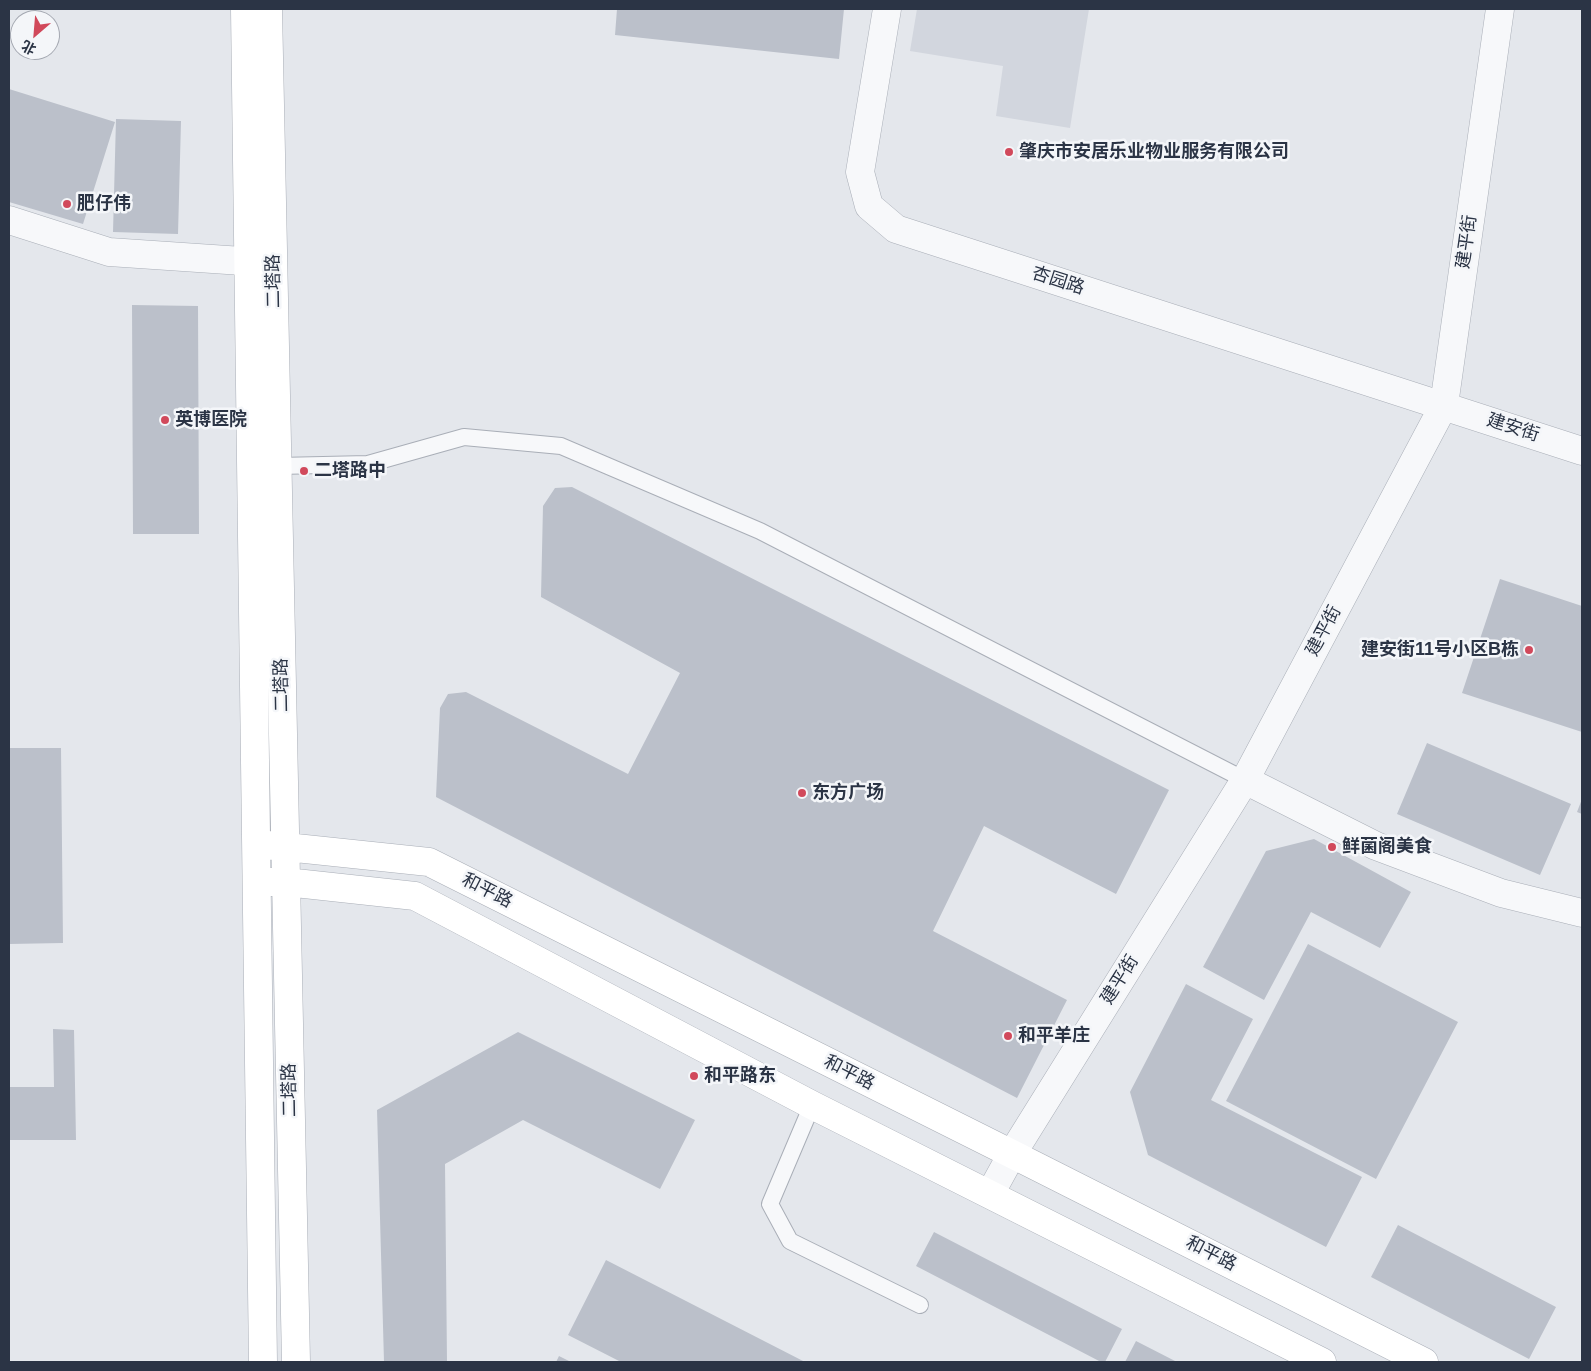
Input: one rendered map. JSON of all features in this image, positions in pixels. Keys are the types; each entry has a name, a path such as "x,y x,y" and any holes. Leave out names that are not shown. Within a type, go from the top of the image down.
{"street":[{"name":"二塔路","path":"245,9 261,262 278,466 296,1362"},
{"name":"二塔路","path":"263,1362 256,844 261,262 268,9"},
{"name":"杏园路","path":"887,9 860,172 870,206 896,229 1444,405"},
{"name":"建平街","path":"990,1194 1012,1154 1245,780 1444,405 1500,9"},
{"path":"9,220 109,252 261,262"},
{"name":"建安街","path":"1444,405 1582,451"},
{"path":"1245,780 1376,846 1502,893 1582,913"},
{"name":"和平路","path":"256,844 429,862 1424,1362"},
{"path":"257,882 286,882 415,896 812,1105 1322,1362"}],"lane":[{"path":"278,466 368,464 464,436 561,446 760,531 1245,780"},
{"path":"812,1105 770,1204 790,1241 920,1305"}],"shaded area":[{"path":"917,9 1089,9 1070,128 996,116 1003,66 910,51"}],"building":[{"path":"617,9 844,9 839,59 615,35"},
{"path":"9,89 115,122 83,224 9,202"},
{"path":"116,119 181,121 178,234 113,232"},
{"name":"英博医院","path":"132,305 198,306 199,534 133,534"},
{"name":"东方广场","path":"572,487 1169,790 1116,894 984,826 933,931 1067,1000 1017,1098 436,797 440,708 448,694 466,692 628,774 680,673 541,597 543,506 555,488"},
{"name":"建安街11号小区B栋","path":"1500,579 1582,606 1582,732 1462,693"},
{"path":"1427,743 1571,804 1540,875 1397,814"},
{"path":"9,748 61,748 63,943 9,944"},
{"path":"1582,799 1582,814 1577,812"},
{"path":"1314,839 1411,892 1380,948 1311,912 1264,1000 1203,967 1266,851"},
{"path":"1308,944 1458,1022 1376,1179 1226,1101"},
{"path":"1186,984 1253,1019 1211,1100 1362,1177 1326,1247 1148,1155 1130,1092"},
{"path":"53,1029 74,1030 76,1140 9,1140 9,1087 54,1087"},
{"path":"518,1032 695,1120 660,1189 523,1120 445,1164 447,1362 384,1362 377,1110"},
{"path":"1398,1225 1556,1307 1529,1359 1371,1277"},
{"path":"934,1232 1122,1329 1105,1362 1101,1362 916,1266"},
{"path":"606,1260 805,1362 621,1362 568,1335"},
{"path":"1136,1341 1177,1362 1125,1362"},
{"path":"559,1356 571,1362 556,1362"}],"place":[{"name":"肇庆市安居乐业物业服务有限公司","path":"1009,152"},
{"name":"肥仔伟","path":"67,204"},
{"name":"英博医院","path":"165,420"},
{"name":"二塔路中","path":"304,471"},
{"name":"建安街11号小区B栋","path":"1529,650"},
{"name":"东方广场","path":"802,793"},
{"name":"鲜菌阁美食","path":"1332,847"},
{"name":"和平羊庄","path":"1008,1036"},
{"name":"和平路东","path":"694,1076"}]}
